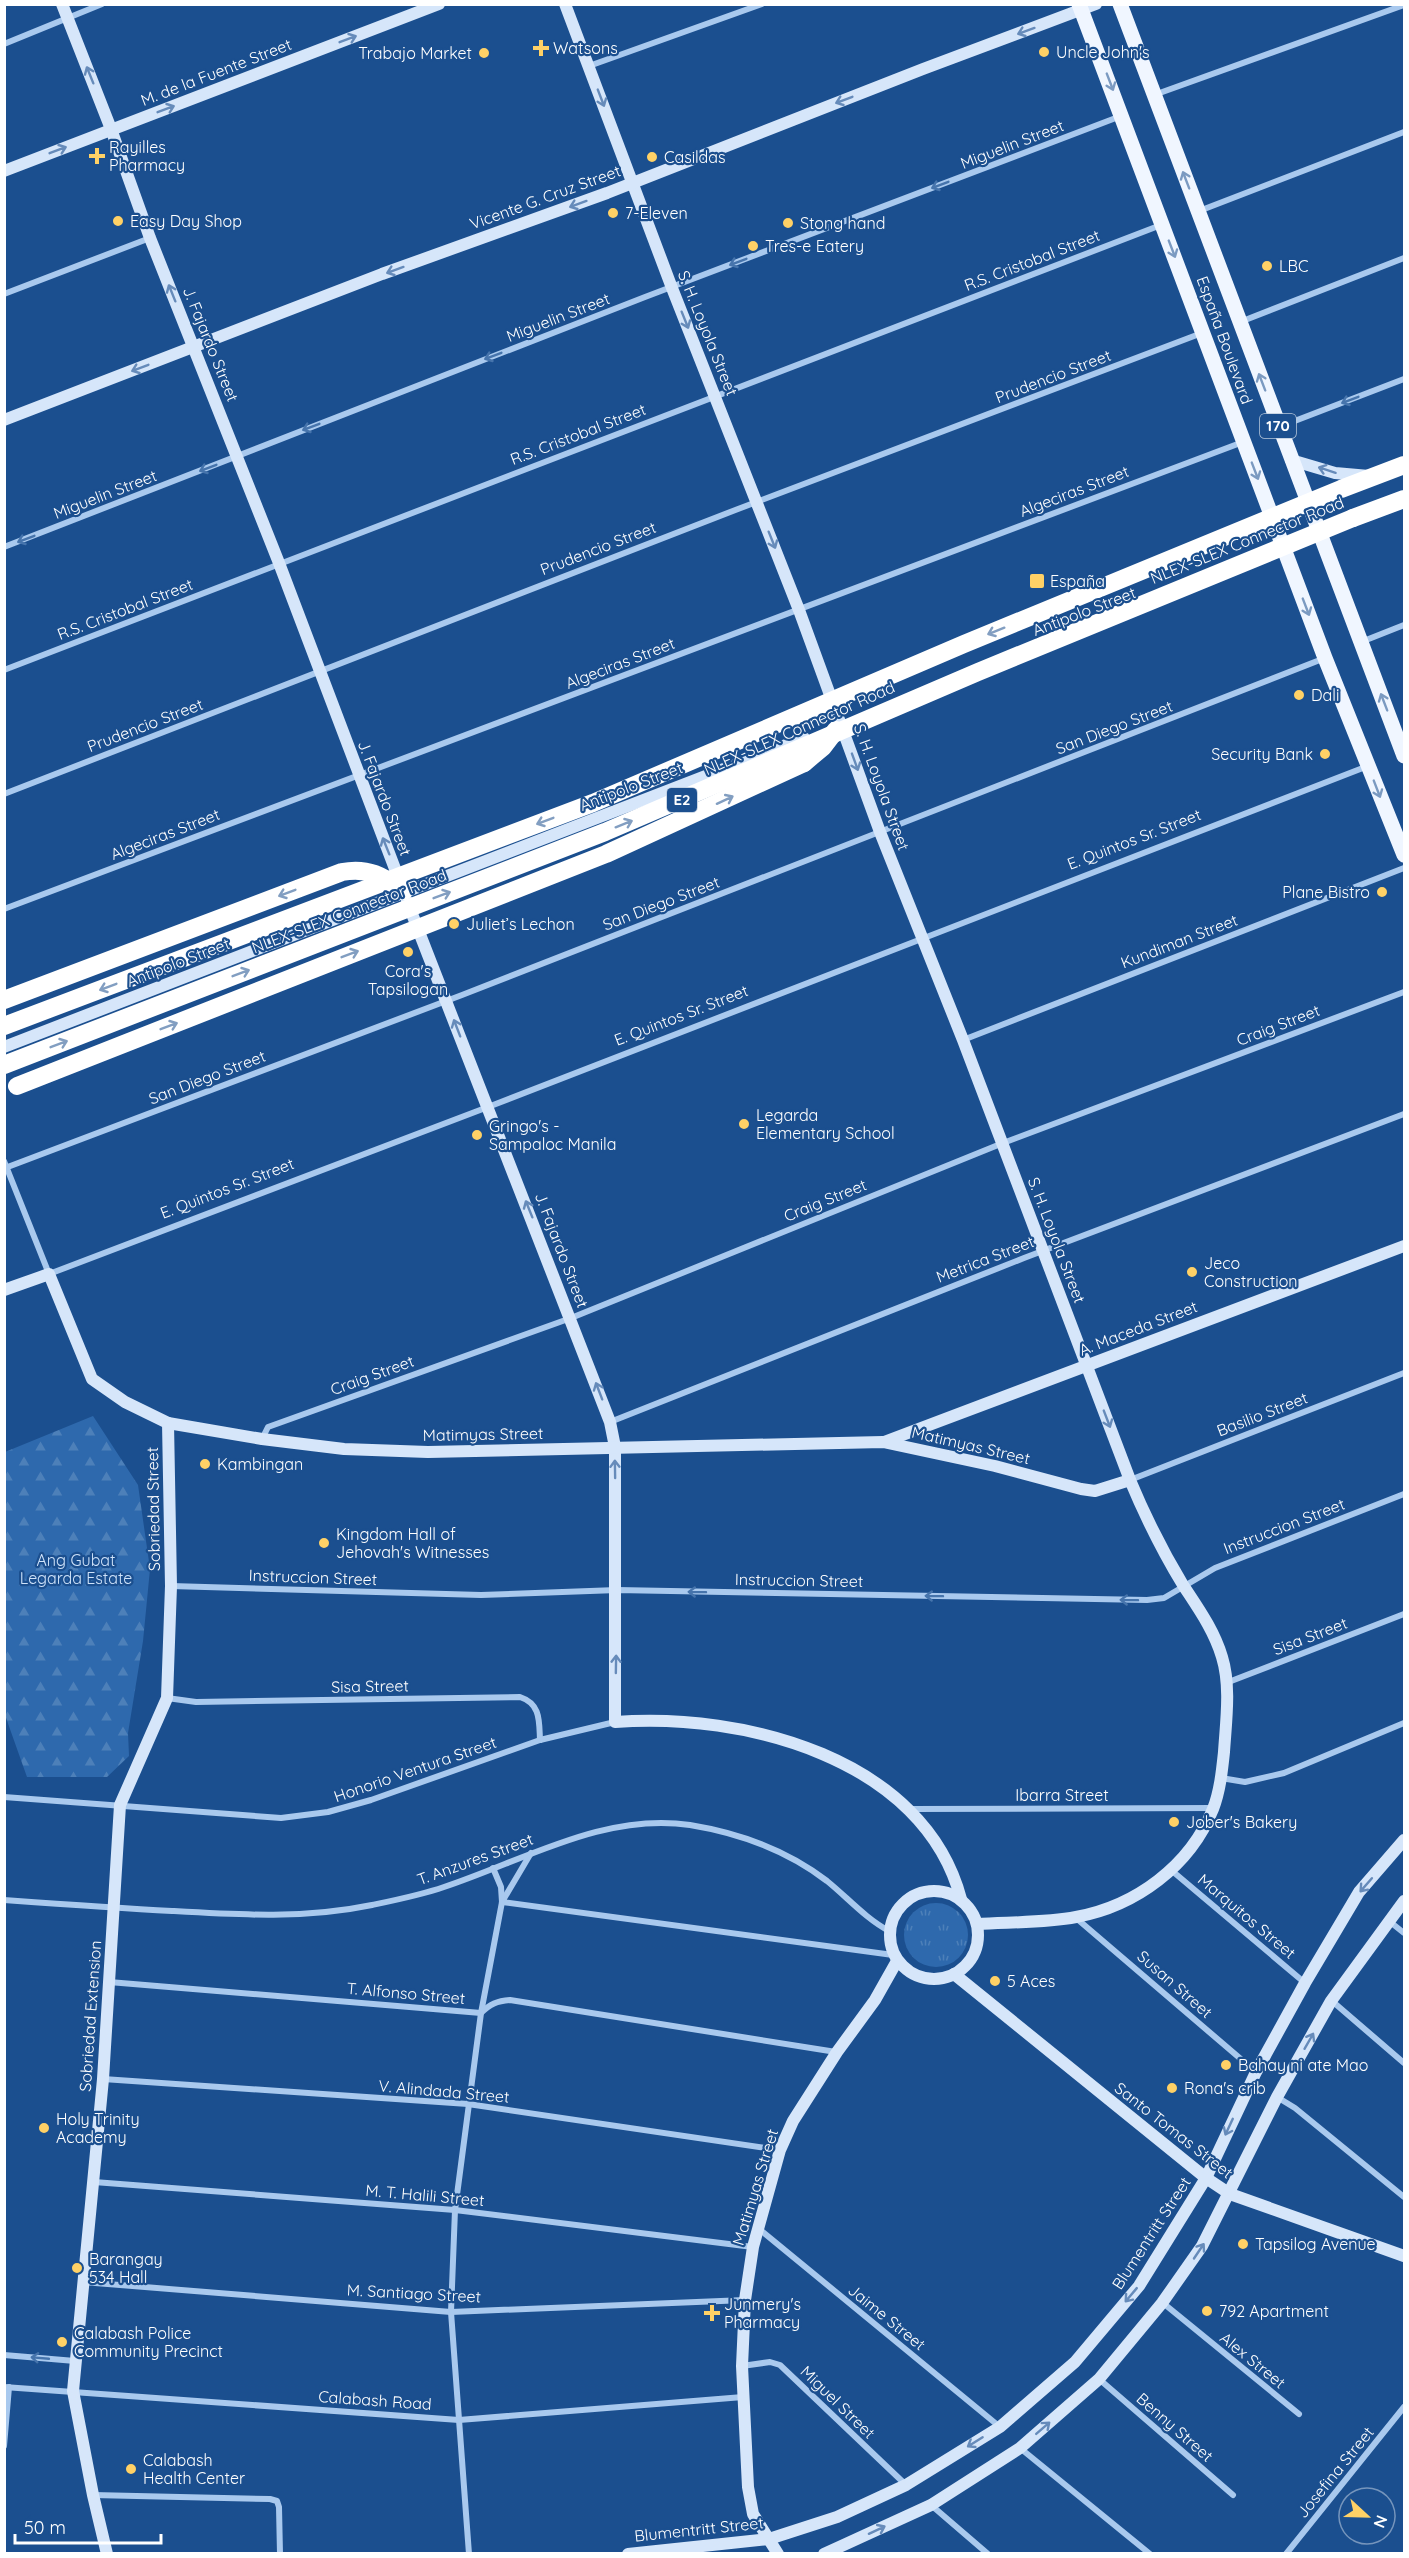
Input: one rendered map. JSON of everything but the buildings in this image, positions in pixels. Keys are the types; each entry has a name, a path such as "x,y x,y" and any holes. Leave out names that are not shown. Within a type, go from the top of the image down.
{"highway":[{"name":"NLEX-SLEX Connector Road","path":"4,1026 593,803 985,635 1341,489 1404,467"},
{"name":"NLEX-SLEX Connector Road","path":"4,1065 605,832 967,677 1404,499"},
{"path":"4,1090 606,854 804,763 823,747 841,723"},
{"path":"4,1000 342,872 357,869 374,872 404,891"}],"main road":[{"name":"España Boulevard","path":"1120,4 1291,460 1403,750"},
{"name":"España Boulevard","path":"1085,6 1162,224 1325,658 1404,855"}],"street":[{"name":"J. Fajardo Street","path":"62,4 111,129 150,238 238,456 610,1422 615,1447 617,1590 615,1722"},
{"path":"4,44 102,4"},
{"name":"M. de la Fuente Street","path":"4,171 439,4"},
{"name":"S. H. Loyola Street","path":"565,4 672,288 799,610 880,832 1003,1143 1130,1480"},
{"path":"589,66 762,4"},
{"path":"1154,95 1404,5"},
{"name":"Vicente G. Cruz Street","path":"4,420 632,182 1085,6"},
{"name":"Miguelin Street","path":"4,547 1122,115"},
{"path":"1198,211 1404,132"},
{"name":"R.S. Cristobal Street","path":"4,670 279,562 1162,224"},
{"path":"4,294 150,238"},
{"path":"1239,322 1404,258"},
{"name":"Prudencio Street","path":"4,794 757,502 1204,333"},
{"path":"1279,427 1404,379"},
{"name":"Algeciras Street","path":"4,909 1244,441"},
{"path":"1291,460 1335,473 1359,476 1387,476 1404,467"},
{"name":"Antipolo Street","path":"4,1047 404,891 1404,508"},
{"path":"1361,642 1404,625"},
{"name":"San Diego Street","path":"5,1165 446,1001 1325,658"},
{"name":"E. Quintos Sr. Street","path":"4,1290 488,1107 1368,766"},
{"name":"Kundiman Street","path":"963,1040 1404,868"},
{"name":"Craig Street","path":"262,1439 268,1426 571,1318 1003,1143 1404,992"},
{"name":"Metrica Street","path":"610,1422 1042,1251 1404,1114"},
{"name":"Sobriedad Street","path":"5,1165 92,1379 125,1402 168,1423 171,1586 167,1698 120,1805 114,1908"},
{"name":"A. Maceda Street","path":"883,1442 1404,1246"},
{"name":"Basilio Street","path":"1130,1480 1404,1373"},
{"name":"Matimyas Street","path":"168,1423 262,1439 344,1449 428,1452 883,1442 995,1466 1081,1490 1095,1491 1130,1480"},
{"path":"977,1924 1076,1917 1122,1904 1145,1891 1171,1870 1203,1831 1214,1808 1221,1778 1227,1712 1222,1658 1212,1634 1145,1515 1130,1480"},
{"name":"Instruccion Street","path":"171,1586 481,1595 617,1590 1147,1600 1164,1598 1215,1568 1404,1494"},
{"name":"Sisa Street","path":"1225,1684 1404,1614"},
{"name":"Sisa Street","path":"167,1698 196,1702 520,1697 527,1699 536,1709 540,1740"},
{"path":"615,1722 669,1720 716,1726 785,1740 833,1759 881,1786 910,1809 945,1855 955,1877 961,1899"},
{"name":"Honorio Ventura Street","path":"4,1797 120,1805 214,1815 281,1818 328,1812 371,1800 540,1740 615,1722"},
{"path":"1221,1778 1245,1782 1284,1773 1404,1723"},
{"name":"Ibarra Street","path":"910,1809 1214,1808"},
{"name":"T. Anzures Street","path":"4,1900 243,1916 316,1915 373,1905 443,1888 532,1852 596,1833 651,1823 688,1825 725,1832 784,1854 807,1868 877,1924 889,1930"},
{"name":"Blumentritt Street","path":"628,2553 768,2540 837,2517 906,2485 1000,2427 1075,2362 1139,2286 1206,2178 1256,2072 1359,1892 1404,1840"},
{"path":"502,1902 532,1852"},
{"path":"469,2553 451,2312 455,2210 468,2104 481,2013 502,1902 501,1887 493,1868"},
{"name":"Marquitos Street","path":"1171,1870 1305,1983"},
{"path":"925,1890 944,1891 961,1899 971,1910 977,1924 978,1939 974,1953 966,1966 954,1974 939,1979 923,1978 908,1972 895,1958 889,1930 894,1912 907,1898 925,1890"},
{"path":"824,2553 931,2505 1020,2448 1099,2379 1162,2303 1202,2246 1277,2097 1331,2001 1404,1901"},
{"path":"502,1902 895,1958"},
{"name":"Sobriedad Extension","path":"107,2553 73,2391 103,2079 114,1908"},
{"name":"Susan Street","path":"1076,1917 1256,2072"},
{"path":"1389,1921 1404,1933"},
{"name":"Matimyas Street","path":"778,2553 753,2514 748,2487 742,2366 745,2300 753,2247 780,2150 793,2121 837,2052 875,2000 895,1958"},
{"name":"Santo Tomas Street","path":"954,1974 1206,2178 1230,2194 1404,2256"},
{"name":"T. Alfonso Street","path":"109,1982 481,2013 489,2005 510,2000 837,2052"},
{"path":"1331,2001 1404,2063"},
{"name":"V. Alindada Street","path":"103,2079 468,2104 780,2150"},
{"path":"1277,2097 1295,2108 1404,2197"},
{"name":"M. T. Halili Street","path":"94,2182 455,2210 753,2247"},
{"name":"Jaime Street","path":"757,2228 1000,2427"},
{"name":"M. Santiago Street","path":"82,2282 451,2312 745,2300"},
{"name":"Alex Street","path":"1162,2303 1299,2414"},
{"path":"4,2355 75,2361"},
{"name":"Miguel Street","path":"742,2366 770,2362 780,2365 906,2485"},
{"name":"Benny Street","path":"1099,2379 1233,2495"},
{"path":"4,2446 7,2387"},
{"name":"Calabash Road","path":"7,2387 459,2420 743,2397"},
{"name":"Josefina Street","path":"1286,2553 1402,2415 1404,2407"},
{"path":"1020,2448 1149,2553"},
{"path":"93,2495 277,2501 279,2553"},
{"path":"931,2505 988,2553"}],"green space":[{"name":"Ang Gubat Legarda Estate","path":"93,1416 138,1485 150,1569 143,1641 128,1733 129,1756 107,1777 27,1777 5,1715 5,1452"},
{"path":"930,1903 942,1903 959,1912 966,1923 968,1935 966,1947 959,1958 942,1967 930,1967 918,1962 909,1953 904,1941 904,1929 909,1917 918,1908"}],"place":[{"name":"Watsons","path":"541,48"},
{"name":"Uncle John's","path":"1044,52"},
{"name":"Trabajo Market","path":"484,53"},
{"name":"Rayilles Pharmacy","path":"97,156"},
{"name":"Casildas","path":"652,157"},
{"name":"7-Eleven","path":"613,213"},
{"name":"Easy Day Shop","path":"118,221"},
{"name":"Stong hand","path":"788,223"},
{"name":"Tres-e Eatery","path":"753,246"},
{"name":"LBC","path":"1267,266"},
{"name":"España","path":"1037,581"},
{"name":"Dali","path":"1299,695"},
{"name":"Security Bank","path":"1325,754"},
{"name":"Plane Bistro","path":"1382,892"},
{"name":"Juliet’s Lechon","path":"454,924"},
{"name":"Cora's Tapsilogan","path":"408,952"},
{"name":"Legarda Elementary School","path":"744,1124"},
{"name":"Gringo's - Sampaloc Manila","path":"477,1135"},
{"name":"Jeco Construction","path":"1192,1272"},
{"name":"Kambingan","path":"205,1464"},
{"name":"Kingdom Hall of Jehovah's Witnesses","path":"324,1543"},
{"name":"Jober's Bakery","path":"1174,1822"},
{"name":"5 Aces","path":"995,1981"},
{"name":"Bahay ni ate Mao","path":"1226,2065"},
{"name":"Rona's crib","path":"1172,2088"},
{"name":"Holy Trinity Academy","path":"44,2128"},
{"name":"Tapsilog Avenue","path":"1243,2244"},
{"name":"Barangay 534 Hall","path":"77,2268"},
{"name":"792 Apartment","path":"1207,2311"},
{"name":"Junmery's Pharmacy","path":"712,2313"},
{"name":"Calabash Police Community Precinct","path":"62,2342"},
{"name":"Calabash Health Center","path":"131,2469"}]}
